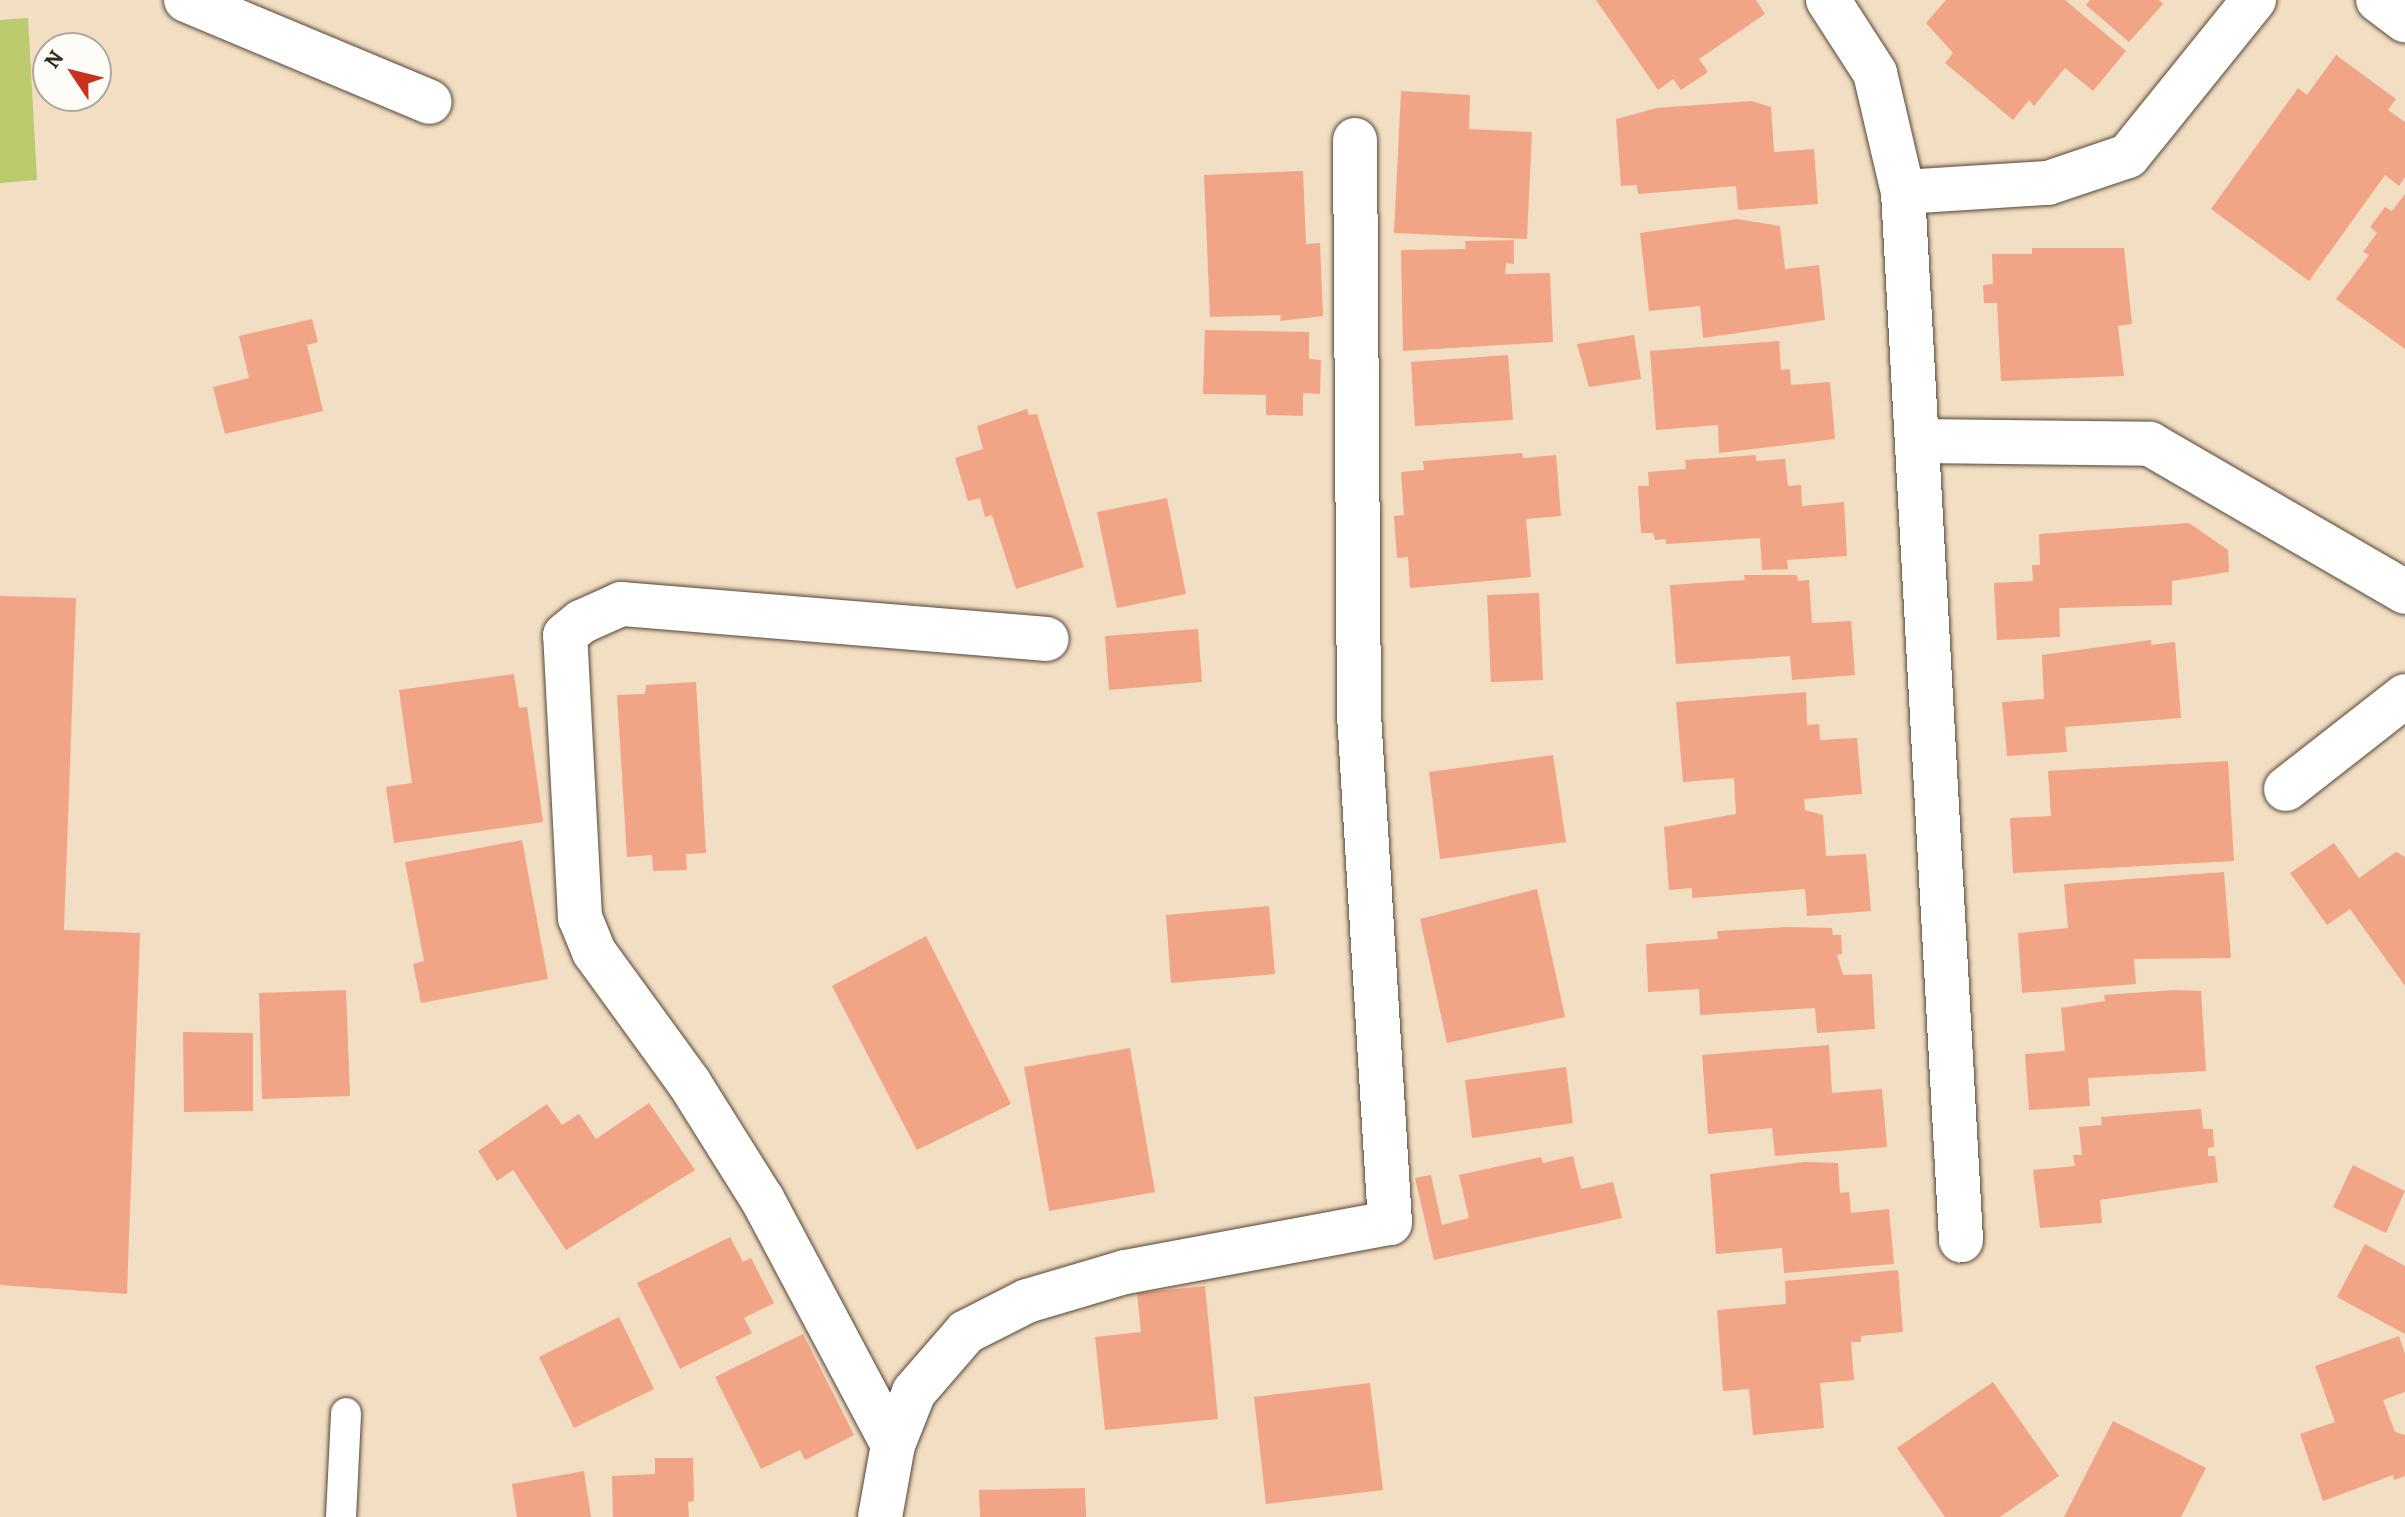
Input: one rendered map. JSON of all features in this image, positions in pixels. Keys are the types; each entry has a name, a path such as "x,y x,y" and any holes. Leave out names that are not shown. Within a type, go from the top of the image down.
{"street":[{"path":"1828,0 1875,73 1903,192 1920,441 1961,1240"},
{"path":"1903,192 2048,183 2128,156 2254,0"},
{"path":"2378,0 2405,20"},
{"path":"212,5 430,102"},
{"path":"880,1517 893,1445 914,1392 933,1364 966,1332 1027,1301 1125,1272 1390,1223 1359,714 1355,140"},
{"path":"1920,441 2150,444 2405,592"},
{"path":"893,1445 762,1199 690,1084 594,952 580,918 563,659 565,635 581,622 621,604 1047,639"},
{"path":"2286,789 2405,696"}],"lane":[{"path":"341,1517 346,1413"}],"green space":[{"path":"28,18 37,180 0,183 0,20"}],"building":[{"path":"1596,0 1756,0 1765,14 1699,59 1708,72 1681,90 1673,79 1658,90"},
{"path":"1946,0 2065,0 2126,51 2093,91 2065,68 2034,106 2029,100 2013,120 1945,63 1953,53 1926,23"},
{"path":"2090,0 2159,0 2163,4 2129,42 2086,5"},
{"path":"2336,55 2396,99 2388,110 2405,122 2405,177 2399,186 2385,175 2309,281 2211,209 2298,88 2307,95"},
{"path":"1401,91 1470,95 1469,129 1532,132 1527,239 1394,233"},
{"path":"1751,101 1771,107 1774,152 1814,149 1818,204 1738,210 1736,186 1638,194 1637,185 1621,186 1616,119 1657,108"},
{"path":"1303,171 1306,244 1320,243 1323,316 1280,321 1281,315 1210,317 1204,175"},
{"path":"2405,194 2405,349 2336,299 2369,255 2363,252 2377,233 2370,227 2385,207 2392,211"},
{"path":"1737,219 1780,226 1785,269 1819,265 1825,320 1703,338 1700,306 1649,311 1640,233"},
{"path":"1514,240 1514,264 1506,263 1505,274 1550,273 1553,342 1403,351 1401,250 1466,249 1465,241"},
{"path":"2032,248 2124,248 2132,324 2118,326 2124,376 2001,381 1997,303 1984,303 1983,285 1993,284 1992,254 2032,254"},
{"path":"312,319 318,342 307,345 323,411 225,434 213,387 249,378 239,336"},
{"path":"1205,330 1309,332 1309,359 1321,360 1320,394 1303,393 1303,416 1266,415 1266,395 1203,394"},
{"path":"1634,335 1641,379 1589,387 1577,344"},
{"path":"1779,341 1781,370 1790,369 1791,385 1830,382 1835,439 1719,453 1718,425 1656,430 1650,351"},
{"path":"1508,355 1513,420 1415,426 1411,362"},
{"path":"1027,409 1029,415 1037,414 1084,567 1016,589 992,515 985,517 980,498 968,501 955,458 983,449 977,426"},
{"path":"1522,453 1523,458 1556,455 1561,516 1526,519 1531,577 1410,588 1408,557 1397,558 1394,516 1404,515 1401,472 1424,470 1423,461"},
{"path":"1756,455 1756,461 1785,459 1788,486 1801,485 1802,506 1844,502 1847,556 1787,560 1788,569 1762,570 1760,538 1666,544 1666,539 1655,540 1653,533 1641,533 1638,486 1649,486 1648,472 1686,469 1685,460"},
{"path":"1167,498 1186,594 1117,608 1097,512"},
{"path":"2189,523 2228,550 2229,572 2172,581 2172,605 2059,608 2060,637 1997,640 1994,583 2033,581 2032,565 2040,565 2039,534"},
{"path":"1744,575 1797,575 1798,581 1809,580 1812,623 1851,621 1855,675 1792,680 1790,656 1676,664 1670,585 1745,580"},
{"path":"1539,593 1543,680 1491,682 1487,595"},
{"path":"0,596 76,598 64,930 140,933 127,1294 0,1285"},
{"path":"1198,629 1202,682 1109,690 1105,636"},
{"path":"2151,640 2151,645 2175,642 2181,718 2065,727 2067,752 2007,756 2002,702 2044,699 2042,655"},
{"path":"514,674 519,708 527,707 543,822 394,843 386,787 412,783 399,690"},
{"path":"696,682 706,853 686,854 687,870 653,871 652,855 627,857 617,695 645,694 646,685"},
{"path":"1806,692 1807,725 1819,724 1820,740 1857,738 1862,794 1804,799 1805,810 1823,815 1826,856 1866,854 1871,911 1807,916 1805,889 1692,898 1692,888 1669,890 1664,827 1736,814 1734,778 1683,782 1676,702"},
{"path":"1553,755 1566,842 1440,859 1429,772"},
{"path":"2228,761 2234,861 2013,873 2010,818 2051,816 2048,771"},
{"path":"522,840 548,979 421,1003 413,964 424,961 405,862"},
{"path":"2334,843 2359,878 2396,852 2405,857 2405,986 2350,909 2327,925 2290,873"},
{"path":"2224,872 2231,958 2134,959 2136,984 2022,993 2018,933 2068,928 2064,884"},
{"path":"1537,889 1565,1017 1447,1043 1420,919"},
{"path":"1269,906 1275,974 1171,983 1166,915"},
{"path":"1832,928 1833,935 1841,935 1842,954 1837,955 1843,975 1872,974 1875,1029 1817,1033 1815,1008 1700,1015 1699,989 1648,992 1646,944 1718,939 1717,931"},
{"path":"926,936 1011,1104 917,1150 832,986"},
{"path":"346,990 350,1096 262,1099 259,993"},
{"path":"2201,991 2206,1071 2088,1078 2090,1106 2029,1110 2025,1054 2065,1051 2061,1008 2105,1001 2104,995"},
{"path":"183,1032 253,1033 253,1111 184,1112"},
{"path":"1829,1045 1832,1093 1882,1089 1887,1147 1775,1156 1772,1128 1708,1134 1702,1055"},
{"path":"1130,1048 1155,1192 1049,1211 1024,1067"},
{"path":"1566,1067 1573,1123 1472,1138 1465,1080"},
{"path":"649,1103 695,1170 566,1250 513,1170 497,1181 478,1151 547,1104 562,1125 579,1114 596,1139"},
{"path":"2201,1109 2203,1129 2213,1129 2214,1147 2208,1148 2208,1156 2215,1156 2218,1182 2100,1200 2102,1223 2040,1228 2033,1170 2075,1166 2073,1155 2082,1155 2079,1127 2102,1125 2101,1117"},
{"path":"1573,1156 1581,1189 1613,1182 1622,1218 1434,1260 1415,1178 1431,1175 1442,1225 1469,1218 1459,1175 1541,1157 1543,1163"},
{"path":"1804,1162 1838,1163 1840,1193 1849,1192 1851,1213 1889,1209 1894,1264 1784,1273 1782,1248 1716,1254 1710,1174"},
{"path":"2353,1165 2405,1191 2386,1233 2333,1207"},
{"path":"730,1237 743,1262 751,1258 774,1303 744,1318 752,1333 680,1369 637,1283"},
{"path":"2365,1244 2405,1266 2405,1334 2337,1297"},
{"path":"1898,1270 1903,1332 1861,1336 1861,1342 1851,1342 1854,1380 1820,1383 1824,1428 1753,1435 1749,1389 1723,1391 1717,1310 1786,1304 1785,1281"},
{"path":"1205,1286 1218,1419 1105,1430 1095,1337 1141,1332 1137,1293"},
{"path":"619,1317 654,1389 574,1428 539,1357"},
{"path":"803,1334 854,1435 805,1460 800,1450 761,1469 715,1377"},
{"path":"2399,1336 2405,1354 2405,1392 2383,1400 2395,1432 2405,1435 2405,1476 2394,1480 2393,1475 2323,1501 2300,1434 2335,1422 2315,1366"},
{"path":"1993,1382 2059,1476 2000,1517 1945,1517 1897,1448"},
{"path":"1370,1383 1383,1490 1266,1504 1254,1397"},
{"path":"2113,1421 2206,1468 2181,1517 2064,1517"},
{"path":"655,1458 693,1458 694,1501 688,1502 689,1517 613,1517 612,1476 655,1474"},
{"path":"584,1471 591,1517 517,1517 512,1484"},
{"path":"1085,1488 1086,1517 980,1517 979,1490"}]}
